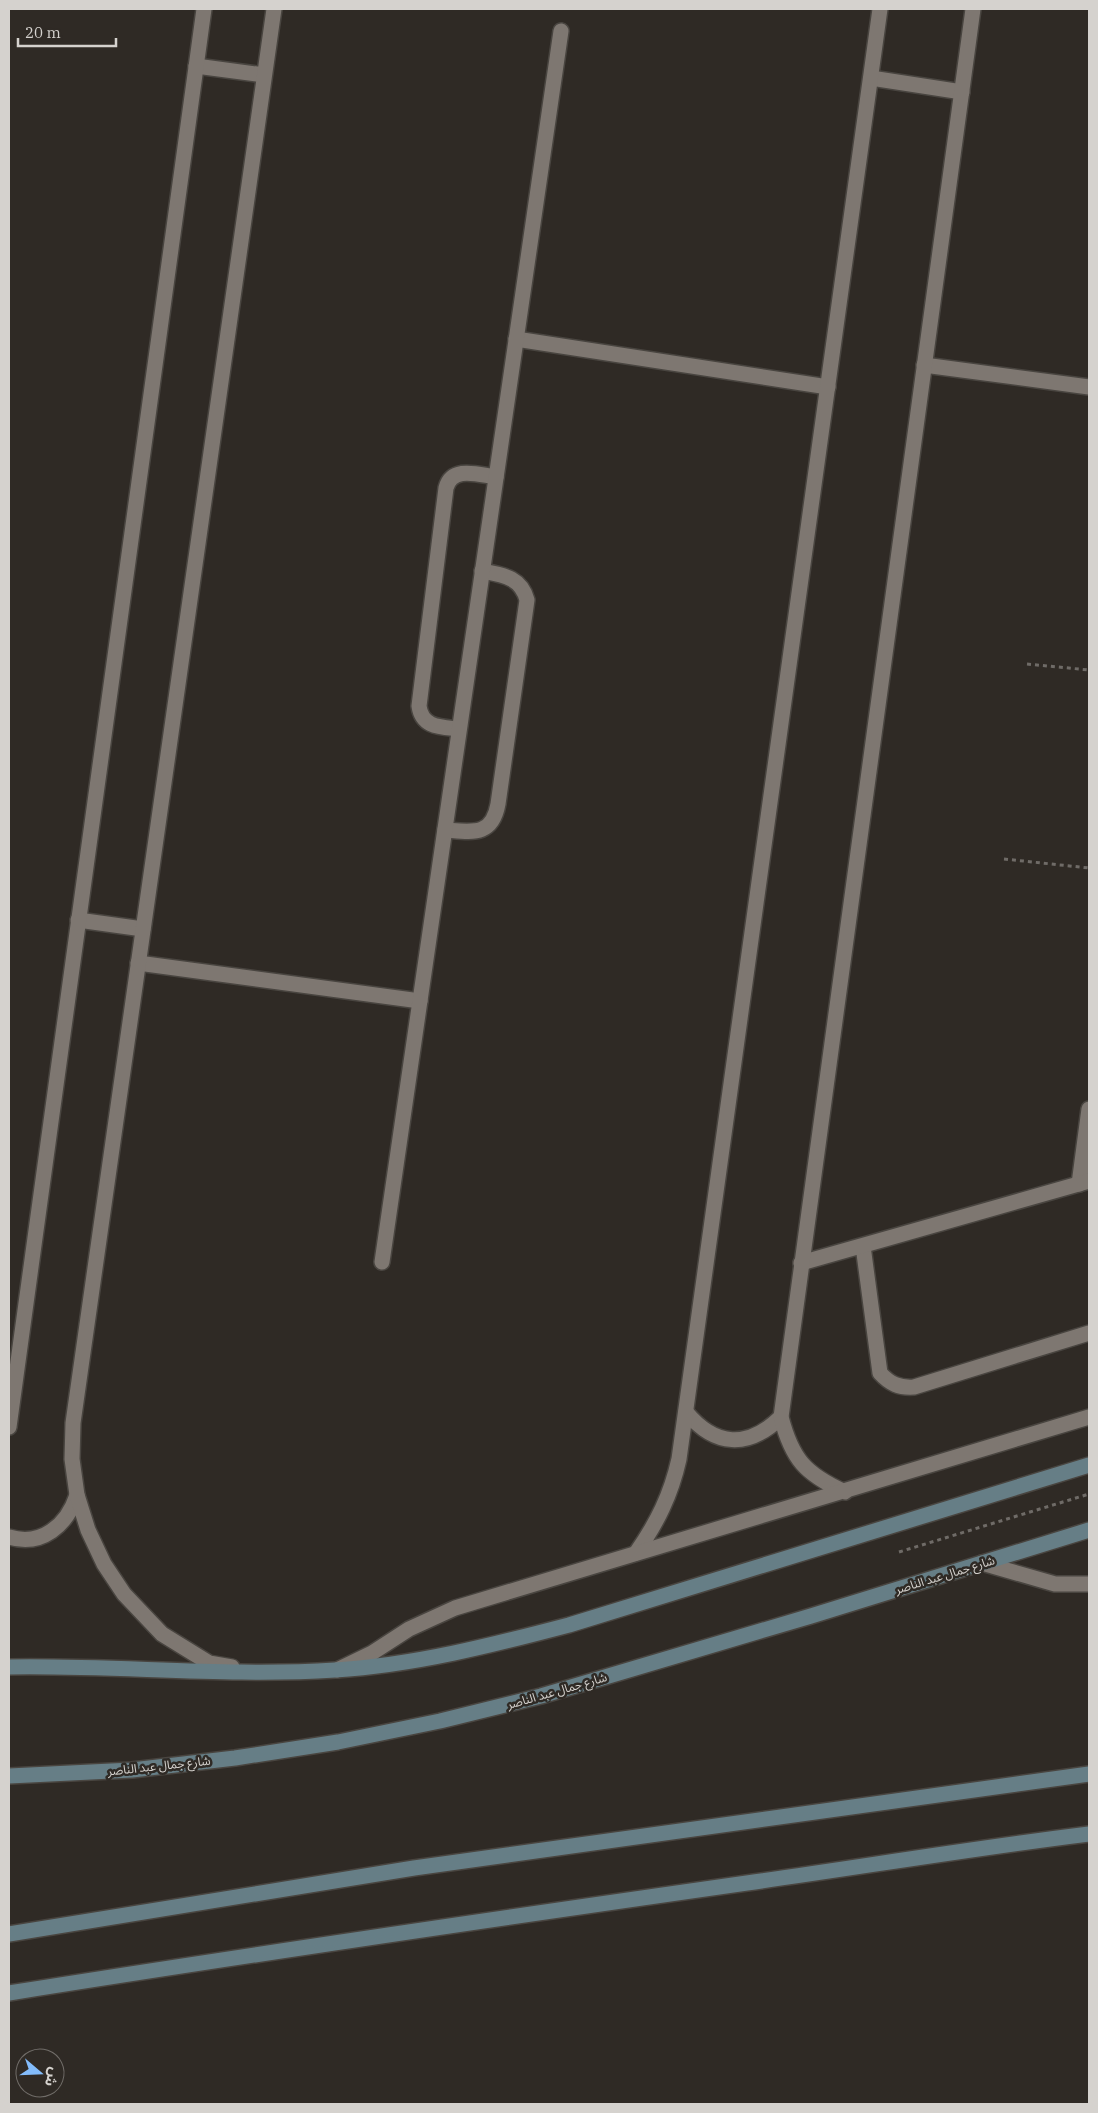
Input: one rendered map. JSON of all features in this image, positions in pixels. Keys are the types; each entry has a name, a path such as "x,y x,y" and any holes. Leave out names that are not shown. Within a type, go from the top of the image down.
{"main road":[{"path":"9,1667 258,1672 336,1670 414,1660 492,1646 570,1625 1089,1465"},
{"name":"شارع جمال عبد الناصر","path":"9,1776 132,1770 235,1758 338,1742 440,1722 541,1696 811,1616 1089,1530"},
{"path":"9,1934 414,1868 1089,1774"},
{"path":"9,1993 154,1969 993,1846 1089,1834"}],"street":[{"path":"9,1427 204,9"},
{"path":"258,1672 209,1663 162,1634 124,1594 104,1564 88,1530 77,1495 72,1459 73,1423 274,9"},
{"path":"636,1553 660,1516 673,1484 679,1459 880,9"},
{"path":"845,1492 821,1481 802,1464 788,1442 781,1416 973,9"},
{"path":"382,1262 560,31"},
{"path":"196,66 264,75"},
{"path":"871,78 962,92"},
{"path":"516,339 828,387"},
{"path":"924,365 1089,388"},
{"path":"459,730 431,725 422,718 419,706 446,488 451,479 461,473 496,477"},
{"path":"445,830 475,832 484,830 496,814 502,774 526,600 521,585 514,579 482,571"},
{"path":"78,920 143,929"},
{"path":"138,963 420,1001"},
{"path":"801,1263 1084,1183 1089,1109"},
{"path":"862,1246 880,1372 886,1380 894,1385 904,1388 914,1386 1089,1333"},
{"path":"686,1412 698,1426 714,1436 732,1440 751,1438 768,1429 781,1416"},
{"path":"336,1670 372,1652 409,1629 455,1608 1089,1418"},
{"path":"9,1536 31,1539 48,1534 61,1524 72,1511 77,1495"},
{"path":"982,1563 1055,1584 1089,1584"}],"path":[{"path":"1027,664 1089,670"},
{"path":"1004,859 1089,868"}]}
